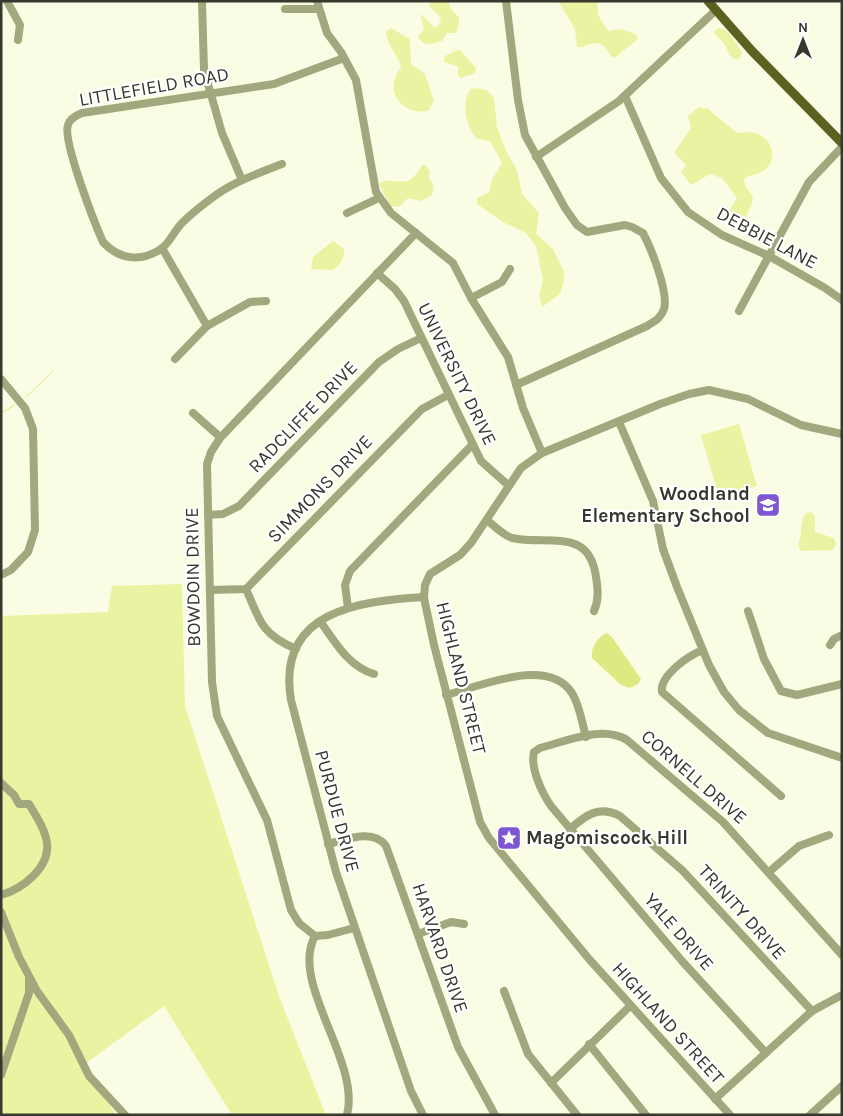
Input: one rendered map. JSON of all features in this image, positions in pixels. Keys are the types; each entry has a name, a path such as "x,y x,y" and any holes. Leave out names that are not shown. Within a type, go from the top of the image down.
{"main road":[{"path":"708,1 842,143"}],"street":[{"path":"7,1 20,25 18,40"},
{"path":"506,1 521,119 528,144 565,208 580,228 592,232 627,225 643,233 661,284 665,302 660,317 648,326 516,385"},
{"path":"202,2 204,70 222,133 242,180"},
{"path":"285,9 318,5 326,34 344,58 358,88 374,185 380,198 391,213 450,260 508,357 516,385 542,454"},
{"path":"536,157 608,110 716,10"},
{"name":"LITTLEFIELD ROAD","path":"282,164 242,180 218,194 187,218 162,248 140,258 131,258 111,252 103,242 70,151 66,134 68,124 74,117 82,113 286,81 310,69 344,58"},
{"name":"DEBBIE LANE","path":"625,96 662,178 688,212 722,235 769,256 818,283 842,300"},
{"path":"739,311 809,182 842,147"},
{"path":"347,213 380,198"},
{"name":"BOWDOIN DRIVE","path":"315,936 301,925 293,914 266,817 216,712 213,693 208,461 220,437 416,233"},
{"path":"162,248 207,326"},
{"path":"471,298 502,282 510,269"},
{"name":"UNIVERSITY DRIVE","path":"377,274 402,298 472,445 483,464 509,486"},
{"path":"175,359 207,326 250,302 266,301"},
{"name":"RADCLIFFE DRIVE","path":"208,516 226,513 239,506 379,362 398,349 422,338"},
{"path":"1,379 25,408 33,429 35,530 28,552 11,570 1,575"},
{"name":"HIGHLAND STREET","path":"730,1115 630,1006 564,930 484,831 446,695 424,598 425,584 430,574 460,555 487,520 525,464 542,454 673,400 709,390 748,400 801,425 842,434"},
{"name":"SIMMONS DRIVE","path":"246,589 422,409 448,394"},
{"path":"193,413 220,437"},
{"path":"619,422 651,496 665,555 702,650 711,671 727,697 762,730 785,740 842,758"},
{"path":"348,608 345,585 350,571 472,445"},
{"path":"487,520 510,537 569,542 583,549 591,559 596,576 598,598 594,611"},
{"path":"210,590 246,589 267,632 277,640 296,649"},
{"name":"PURDUE DRIVE","path":"423,1115 411,1091 354,928 328,844 291,700 289,673 296,649 307,632 320,621 348,608 377,601 424,598"},
{"path":"748,611 764,659 781,690 797,695 842,684"},
{"path":"320,621 347,657 359,667 374,674"},
{"path":"830,645 834,639 842,635"},
{"path":"702,650 683,660 666,678 661,689 665,697 781,796"},
{"path":"446,695 524,674 549,675 561,682 570,691 576,702 586,737"},
{"name":"CORNELL DRIVE","path":"570,828 544,793 533,754 540,748 586,737 610,734 630,742 718,818 769,872 842,955"},
{"path":"1,783 14,795 19,804 29,804 41,825 47,844 43,865 23,885 1,895"},
{"name":"TRINITY DRIVE","path":"570,828 584,817 598,811 608,811 620,816 683,871 812,1011"},
{"name":"YALE DRIVE","path":"570,828 682,961 766,1053"},
{"path":"769,872 799,846 829,835"},
{"name":"HARVARD DRIVE","path":"328,844 367,836 384,843 390,852 458,1047 495,1115"},
{"path":"1,912 18,957 29,977 33,992 69,1035 89,1076 125,1115"},
{"path":"418,934 451,922 464,924"},
{"path":"347,1115 349,1101 347,1081 310,969 310,951 315,936 328,936 354,928"},
{"path":"1,1075 33,992"},
{"path":"504,992 522,1042 536,1065 577,1115"},
{"path":"714,1099 812,1011 842,995"},
{"path":"551,1083 588,1044 630,1006"},
{"path":"588,1044 646,1115"},
{"path":"810,1115 842,1086"}],"shaded area":[{"path":"429,1 449,1 452,10 458,17 459,26 456,33 447,33 442,41 428,44 418,37 424,30 420,13 435,28 441,22 439,16 430,7"},
{"path":"558,1 597,1 598,15 608,31 620,29 635,34 638,39 614,58 599,43 577,47 575,29"},
{"path":"391,28 410,39 411,64 425,74 434,101 428,111 421,112 407,108 401,104 394,93 395,77 401,67 387,37 386,32"},
{"path":"718,28 726,31 735,41 742,52 740,58 736,60 730,55 723,42 714,32"},
{"path":"459,49 476,68 475,73 461,78 458,76 458,66 444,62 445,56"},
{"path":"479,88 488,91 494,98 497,127 507,153 517,170 522,194 539,213 536,234 553,249 564,272 564,281 560,294 542,307 539,295 543,280 536,246 526,233 503,222 477,204 477,198 489,192 492,180 502,163 490,141 477,139 468,122 465,108 467,95 470,89"},
{"path":"699,107 708,109 737,133 755,133 762,136 767,140 772,149 771,160 766,169 744,179 744,183 753,198 746,216 741,222 728,213 737,198 722,178 710,174 691,185 681,172 686,165 675,154 676,150 691,128 688,116"},
{"path":"424,164 430,171 429,178 434,186 432,195 421,201 408,198 399,207 390,206 379,184 385,181 403,182 410,180"},
{"path":"333,241 344,249 344,256 340,264 332,270 311,269 313,257"},
{"path":"739,424 757,486 719,497 701,435"},
{"path":"812,512 815,516 815,532 834,538 836,544 833,550 801,551 798,545 802,521 806,513"},
{"path":"182,584 185,706 280,999 326,1115 232,1115 164,1006 85,1064 116,1115 1,1115 1,616 108,612 112,586"},
{"path":"607,633 612,637 641,679 638,684 630,688 621,685 592,658 595,643"}],"waterway":[{"path":"25,398 53,371"},
{"path":"1,413 15,405"}],"place":[{"name":"Woodland Elementary School","path":"768,505"},
{"name":"Magomiscock Hill","path":"509,838"}]}
